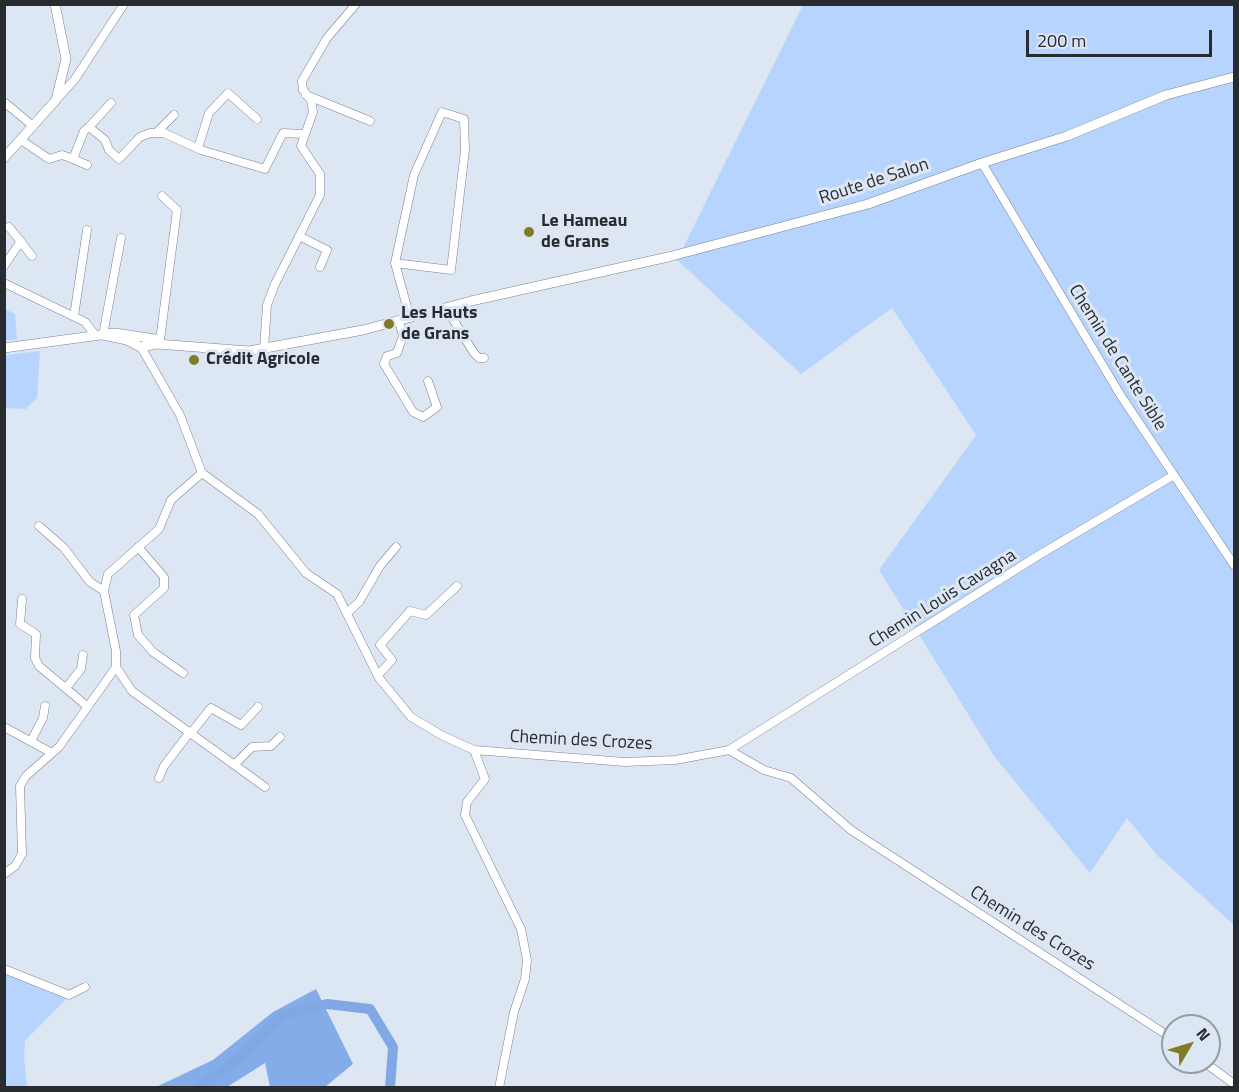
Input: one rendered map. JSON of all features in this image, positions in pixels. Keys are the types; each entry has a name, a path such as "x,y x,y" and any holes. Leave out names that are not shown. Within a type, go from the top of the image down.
{"street":[{"path":"55,4 66,59 56,100"},
{"path":"4,158 75,79 124,4"},
{"path":"264,349 267,305 320,195 322,179 303,153 301,146 303,134 313,112 311,100 305,94 302,81 316,55 356,4"},
{"name":"Route de Salon","path":"183,346 231,351 264,349 399,321 668,257 868,204 982,163 1067,136 1166,95 1234,77"},
{"path":"198,148 209,113 228,93 257,119"},
{"path":"305,94 370,121"},
{"path":"4,102 33,126"},
{"path":"73,159 84,131 111,103"},
{"path":"395,263 451,270 465,150 464,119 442,112 414,175 395,263 410,318"},
{"path":"157,132 174,115"},
{"path":"89,127 105,140 109,150 119,159 140,136 157,132 172,135 198,148 265,170 283,133 303,134"},
{"path":"21,140 49,159 62,155 87,165"},
{"name":"Chemin de Cante Sible","path":"982,163 1086,340 1234,565"},
{"path":"160,340 177,210 162,196"},
{"path":"9,227 32,256"},
{"path":"74,316 87,230"},
{"path":"299,237 327,250 320,267"},
{"path":"100,335 122,238"},
{"path":"4,266 21,241"},
{"path":"4,283 74,316 100,335"},
{"path":"446,308 474,353 479,358 484,358"},
{"path":"399,321 403,336 397,353 387,356 384,364 413,412 423,417 436,407 428,381"},
{"path":"4,348 100,335 141,343 183,346"},
{"path":"141,343 160,340 183,346"},
{"path":"141,343 180,415 202,473 171,500 159,529 108,574 104,591 116,651 116,667 132,691 236,763 265,787"},
{"name":"Chemin des Crozes","path":"202,473 258,514 306,573 337,594 378,675 416,720 474,750 626,762 675,760 729,750 764,770 791,778 851,830 1161,1031"},
{"name":"Chemin Louis Cavagna","path":"729,750 1040,555 1174,475"},
{"path":"39,526 64,548 90,582 104,591"},
{"path":"138,547 164,577 164,588 134,615 138,635 153,652 183,673"},
{"path":"347,613 359,602 380,566 396,547"},
{"path":"378,675 392,660 380,645 410,612 426,615 457,586"},
{"path":"22,599 20,624 36,634 35,658 38,664 88,707"},
{"path":"66,688 81,669 83,655"},
{"path":"4,874 15,866 22,854 20,786 26,776 52,753 116,667"},
{"path":"31,741 43,718 45,706"},
{"path":"159,778 164,766 211,708 242,725 258,707"},
{"path":"4,727 52,753"},
{"path":"236,763 252,747 271,746 280,737"},
{"path":"474,750 485,779 467,802 465,815 522,929 527,960 525,979 513,1012 499,1088"},
{"path":"4,969 69,995 85,987"},
{"path":"1220,1074 1234,1084"}],"shaded area":[{"path":"803,5 1234,5 1234,925 1158,856 1127,818 1090,873 994,756 879,570 976,435 892,308 801,374 677,260"},
{"path":"5,309 15,314 17,339 5,341"},
{"path":"40,351 37,398 26,409 5,408 5,355"},
{"path":"4,972 67,998 25,1041 27,1087 5,1087"},
{"path":"316,989 353,1064 325,1087 270,1087 265,1063 227,1087 156,1087 213,1060 273,1012"}],"waterway":[{"path":"199,1088 239,1058 282,1015 327,1004 370,1009 393,1047 390,1088"}],"place":[{"name":"Le Hameau de Grans","path":"529,232"},
{"name":"Les Hauts de Grans","path":"389,324"},
{"name":"Crédit Agricole","path":"194,360"}]}
